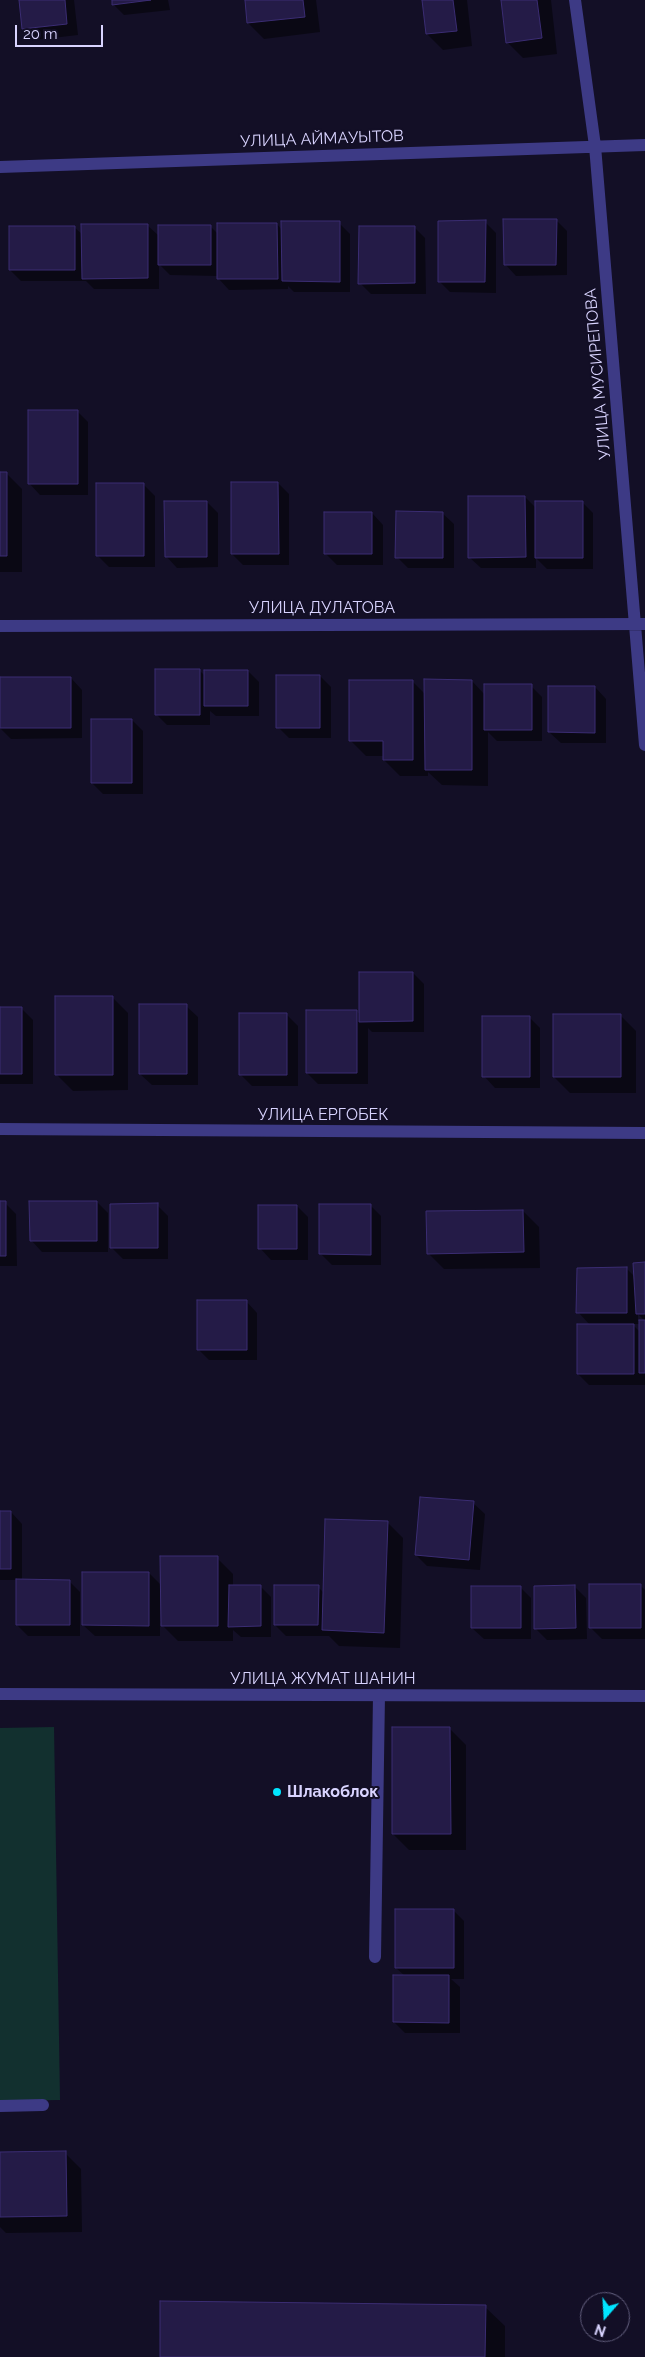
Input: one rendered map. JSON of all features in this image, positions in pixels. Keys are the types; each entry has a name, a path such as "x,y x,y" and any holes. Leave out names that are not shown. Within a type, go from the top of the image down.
{"street":[{"name":"УЛИЦА МУСИРЕПОВА","path":"575,0 595,146 640,624 645,746"},
{"name":"УЛИЦА АЙМАУЫТОВ","path":"0,167 645,145"},
{"name":"УЛИЦА ДУЛАТОВА","path":"0,626 640,624"},
{"name":"УЛИЦА ЕРГОБЕК","path":"0,1129 645,1133"},
{"name":"УЛИЦА ЖУМАТ ШАНИН","path":"0,1694 645,1696"},
{"path":"375,1957 379,1695"},
{"path":"0,2106 43,2105"}],"green space":[{"path":"54,1727 60,2100 0,2101 0,1728"}],"building":[{"path":"19,0 65,0 67,24 22,29"},
{"path":"112,0 151,0 112,5"},
{"path":"245,0 303,0 305,17 247,23"},
{"path":"422,0 453,0 457,31 426,34"},
{"path":"501,0 537,0 542,38 506,43"},
{"path":"503,219 557,219 556,265 504,265"},
{"path":"486,220 485,282 438,282 438,221"},
{"path":"281,221 340,221 340,282 282,281"},
{"path":"217,223 277,223 278,279 217,279"},
{"path":"81,224 148,224 148,278 82,279"},
{"path":"158,225 211,225 211,265 158,265"},
{"path":"9,226 75,226 75,270 9,270"},
{"path":"359,226 415,226 415,283 358,284"},
{"path":"28,410 78,410 78,484 28,484"},
{"path":"0,472 7,472 7,556 0,556"},
{"path":"231,482 278,482 279,554 231,554"},
{"path":"96,483 144,483 144,556 96,556"},
{"path":"468,496 525,496 526,557 468,558"},
{"path":"164,501 207,501 207,557 165,557"},
{"path":"535,501 583,501 583,558 535,558"},
{"path":"396,511 443,512 443,558 395,558"},
{"path":"324,512 372,512 372,554 324,554"},
{"path":"155,669 200,669 200,715 155,715"},
{"path":"204,670 248,670 248,706 204,706"},
{"path":"276,675 320,675 320,728 276,728"},
{"path":"0,677 71,677 71,728 0,728"},
{"path":"424,679 472,680 472,770 425,770"},
{"path":"349,680 413,680 413,760 383,760 383,741 349,741"},
{"path":"484,684 532,684 532,730 484,730"},
{"path":"548,686 595,686 595,733 548,732"},
{"path":"91,719 132,719 132,783 91,783"},
{"path":"359,972 413,972 413,1021 359,1022"},
{"path":"55,996 113,996 113,1075 55,1075"},
{"path":"139,1004 187,1004 187,1074 139,1074"},
{"path":"0,1007 22,1007 22,1074 0,1074"},
{"path":"306,1010 357,1010 357,1073 306,1073"},
{"path":"239,1013 287,1013 287,1075 239,1075"},
{"path":"553,1014 621,1014 621,1077 553,1077"},
{"path":"482,1016 530,1016 530,1077 482,1077"},
{"path":"0,1201 6,1201 6,1256 0,1256"},
{"path":"29,1201 97,1201 97,1241 30,1241"},
{"path":"158,1203 158,1248 110,1248 110,1204"},
{"path":"319,1204 371,1204 371,1255 319,1254"},
{"path":"258,1205 297,1205 297,1249 258,1249"},
{"path":"523,1210 524,1252 427,1254 426,1211"},
{"path":"645,1262 645,1314 636,1314 633,1263"},
{"path":"627,1267 627,1313 576,1313 577,1268"},
{"path":"197,1300 247,1300 247,1350 197,1350"},
{"path":"639,1320 645,1320 645,1373 639,1373"},
{"path":"577,1324 634,1324 634,1374 577,1374"},
{"path":"420,1497 474,1501 469,1560 415,1555"},
{"path":"0,1511 11,1511 11,1569 0,1569"},
{"path":"325,1519 388,1521 384,1633 322,1630"},
{"path":"160,1556 218,1556 218,1626 161,1626"},
{"path":"82,1572 149,1572 149,1626 82,1625"},
{"path":"16,1579 70,1580 70,1625 16,1625"},
{"path":"589,1584 641,1584 641,1628 589,1628"},
{"path":"229,1585 261,1585 261,1626 228,1627"},
{"path":"274,1585 319,1585 318,1625 274,1625"},
{"path":"575,1585 576,1628 534,1629 534,1586"},
{"path":"471,1586 521,1586 521,1628 471,1628"},
{"path":"392,1727 450,1727 451,1834 392,1834"},
{"path":"395,1909 454,1909 454,1968 395,1968"},
{"path":"393,1975 449,1975 449,2023 393,2022"},
{"path":"66,2151 67,2216 0,2217 0,2152"},
{"path":"160,2301 486,2305 485,2357 160,2357"}],"place":[{"name":"Шлакоблок","path":"277,1792"}]}
